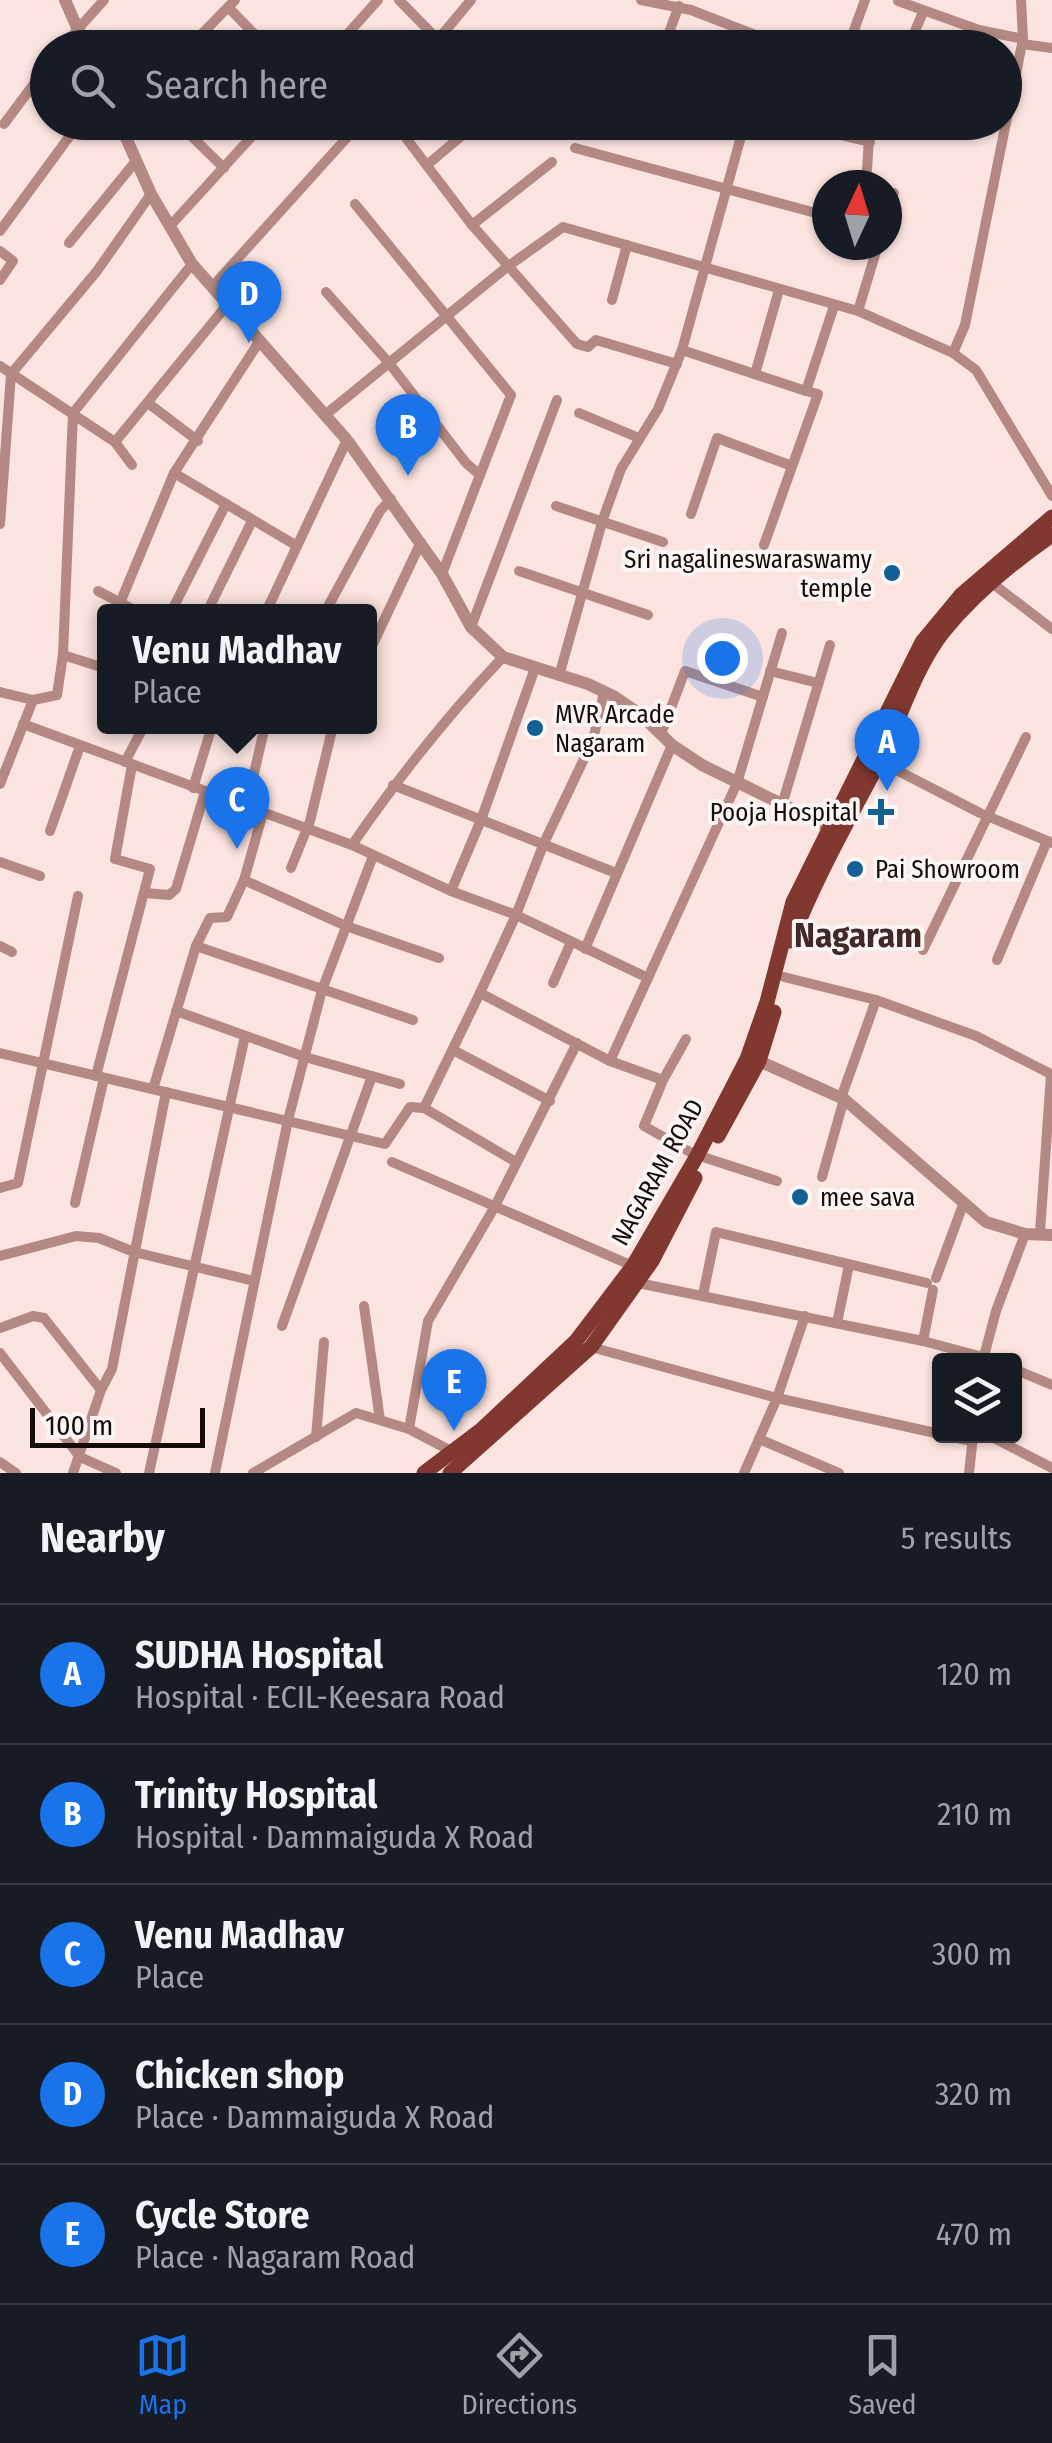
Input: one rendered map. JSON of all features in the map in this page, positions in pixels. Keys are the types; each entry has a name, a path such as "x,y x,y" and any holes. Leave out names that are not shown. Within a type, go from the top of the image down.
{"main road":[{"path":"835,830 922,642 962,594 1052,517"},
{"path":"835,830 879,761 930,651 945,630 1018,558 1052,536"},
{"name":"NAGARAM ROAD","path":"450,1473 591,1347 635,1275 760,1062 791,940 835,830"},
{"name":"NAGARAM ROAD","path":"702,1157 747,1059 794,902 835,830"},
{"name":"NAGARAM ROAD","path":"424,1473 454,1452 576,1341 635,1275"}],"street":[{"path":"65,0 78,30"},
{"path":"73,30 104,0"},
{"path":"350,30 378,0"},
{"path":"399,0 425,30"},
{"path":"449,30 471,0"},
{"path":"641,0 688,5 740,30"},
{"path":"858,30 865,0"},
{"path":"1021,0 1022,30"},
{"path":"898,1 979,30"},
{"path":"206,30 231,4 253,30"},
{"path":"673,30 688,5"},
{"path":"916,30 924,12"},
{"path":"1022,41 1052,48"},
{"path":"4,124 30,90"},
{"path":"0,231 67,140"},
{"path":"127,140 151,194 192,264 347,440 421,542 471,627 503,657 604,692 641,715 672,745 835,830"},
{"path":"195,140 224,168"},
{"path":"170,226 250,140"},
{"path":"212,287 345,140"},
{"path":"408,140 472,225 577,344 588,348 596,340 677,364"},
{"path":"427,165 457,140"},
{"path":"558,676 603,520 622,470 658,409 682,350 740,140"},
{"path":"861,140 870,142 868,170"},
{"path":"954,353 965,325 1000,140"},
{"path":"575,148 812,212"},
{"path":"68,243 136,161"},
{"path":"472,225 552,162"},
{"path":"0,524 10,374 98,270 151,194"},
{"path":"355,204 511,395 442,574"},
{"path":"324,415 507,267 563,228 858,312 954,353 976,370 1052,496"},
{"path":"612,300 627,245"},
{"path":"0,251 14,260 0,280"},
{"path":"858,312 874,260"},
{"path":"0,692 33,700 56,695 63,654 73,413 192,264"},
{"path":"755,374 779,290"},
{"path":"326,292 390,363 480,476"},
{"path":"115,442 227,305"},
{"path":"806,391 834,306"},
{"path":"98,590 120,603 174,473 259,342"},
{"path":"682,350 818,394 764,545"},
{"path":"0,366 115,442 132,465"},
{"path":"471,627 557,400"},
{"path":"148,403 198,440"},
{"path":"579,413 639,438"},
{"path":"691,514 717,438 792,466"},
{"path":"270,604 347,440"},
{"path":"174,473 297,546"},
{"path":"328,604 390,499"},
{"path":"175,604 226,504"},
{"path":"556,506 663,542"},
{"path":"211,604 252,521"},
{"path":"377,635 421,542"},
{"path":"519,571 648,614"},
{"path":"992,583 1052,629"},
{"path":"610,1061 737,782 782,633"},
{"path":"782,805 830,645"},
{"path":"63,654 97,666"},
{"path":"352,845 393,785 453,710 503,657"},
{"path":"451,891 535,668"},
{"path":"660,734 685,671 763,698"},
{"path":"770,672 818,683"},
{"path":"424,1108 516,915 544,843 593,740 604,692"},
{"path":"0,784 33,700"},
{"path":"23,724 352,845 451,891 516,915 648,978"},
{"path":"75,1202 100,1077 150,869 115,860 128,764 141,734"},
{"path":"193,788 210,734"},
{"path":"246,808 263,734"},
{"path":"290,868 311,818 331,734"},
{"path":"922,950 1026,737"},
{"path":"585,949 672,745"},
{"path":"50,831 80,746"},
{"path":"879,761 1049,842 997,960"},
{"path":"393,785 616,873"},
{"path":"145,893 169,895 176,890 205,792"},
{"path":"153,1089 196,946 210,918 227,917 244,880 262,813"},
{"path":"215,1473 304,1057 322,990 373,856"},
{"path":"0,862 40,876"},
{"path":"244,880 346,926 439,958"},
{"path":"0,1188 18,1183 78,896"},
{"path":"553,982 571,942"},
{"path":"0,946 12,952"},
{"path":"196,946 414,1020"},
{"path":"760,1062 842,1099 986,1222 1025,1234 1046,1234 1052,1073 976,1036 876,1000 784,977"},
{"path":"480,993 610,1061 662,1080"},
{"path":"822,1178 842,1099 876,1000"},
{"path":"176,1011 304,1057 400,1084"},
{"path":"149,1473 245,1036"},
{"path":"686,1039 662,1080 644,1126 702,1157 777,1180"},
{"path":"408,1428 428,1321 494,1208 577,1044"},
{"path":"453,1050 550,1101"},
{"path":"0,1053 385,1144 404,1112 410,1107 424,1108 516,1162"},
{"path":"282,1326 372,1076"},
{"path":"73,1473 112,1368 166,1092"},
{"path":"392,1162 635,1275 703,1295 966,1353"},
{"path":"923,1341 932,1284 964,1202"},
{"path":"703,1295 716,1232 932,1284"},
{"path":"988,1353 996,1311 1025,1234"},
{"path":"0,1256 76,1236 99,1238 134,1252 254,1281"},
{"path":"836,1323 849,1265"},
{"path":"364,1306 380,1420"},
{"path":"0,1328 33,1316 44,1318 101,1390"},
{"path":"744,1473 777,1398 806,1316"},
{"path":"316,1437 324,1342"},
{"path":"591,1347 777,1398 932,1432"},
{"path":"0,1353 80,1458 116,1473"},
{"path":"1022,1372 1052,1385"},
{"path":"253,1473 356,1413 408,1428 454,1452"},
{"path":"759,1440 837,1473"},
{"path":"969,1473 972,1443"},
{"path":"1004,1443 1052,1468"},
{"path":"0,1462 16,1473"}],"place":[{"name":"Chicken shop","path":"249,343"},
{"name":"Trinity Hospital","path":"408,476"},
{"name":"Sri nagalineswaraswamy temple","path":"892,573"},
{"name":"MVR Arcade Nagaram","path":"535,728"},
{"name":"SUDHA Hospital","path":"887,791"},
{"name":"Pooja Hospital","path":"881,812"},
{"name":"Venu Madhav","path":"237,849"},
{"name":"Pai Showroom","path":"855,869"},
{"name":"mee sava","path":"800,1197"},
{"name":"Cycle Store","path":"454,1431"}],"district":[{"name":"Nagaram","path":"858,935"}]}
